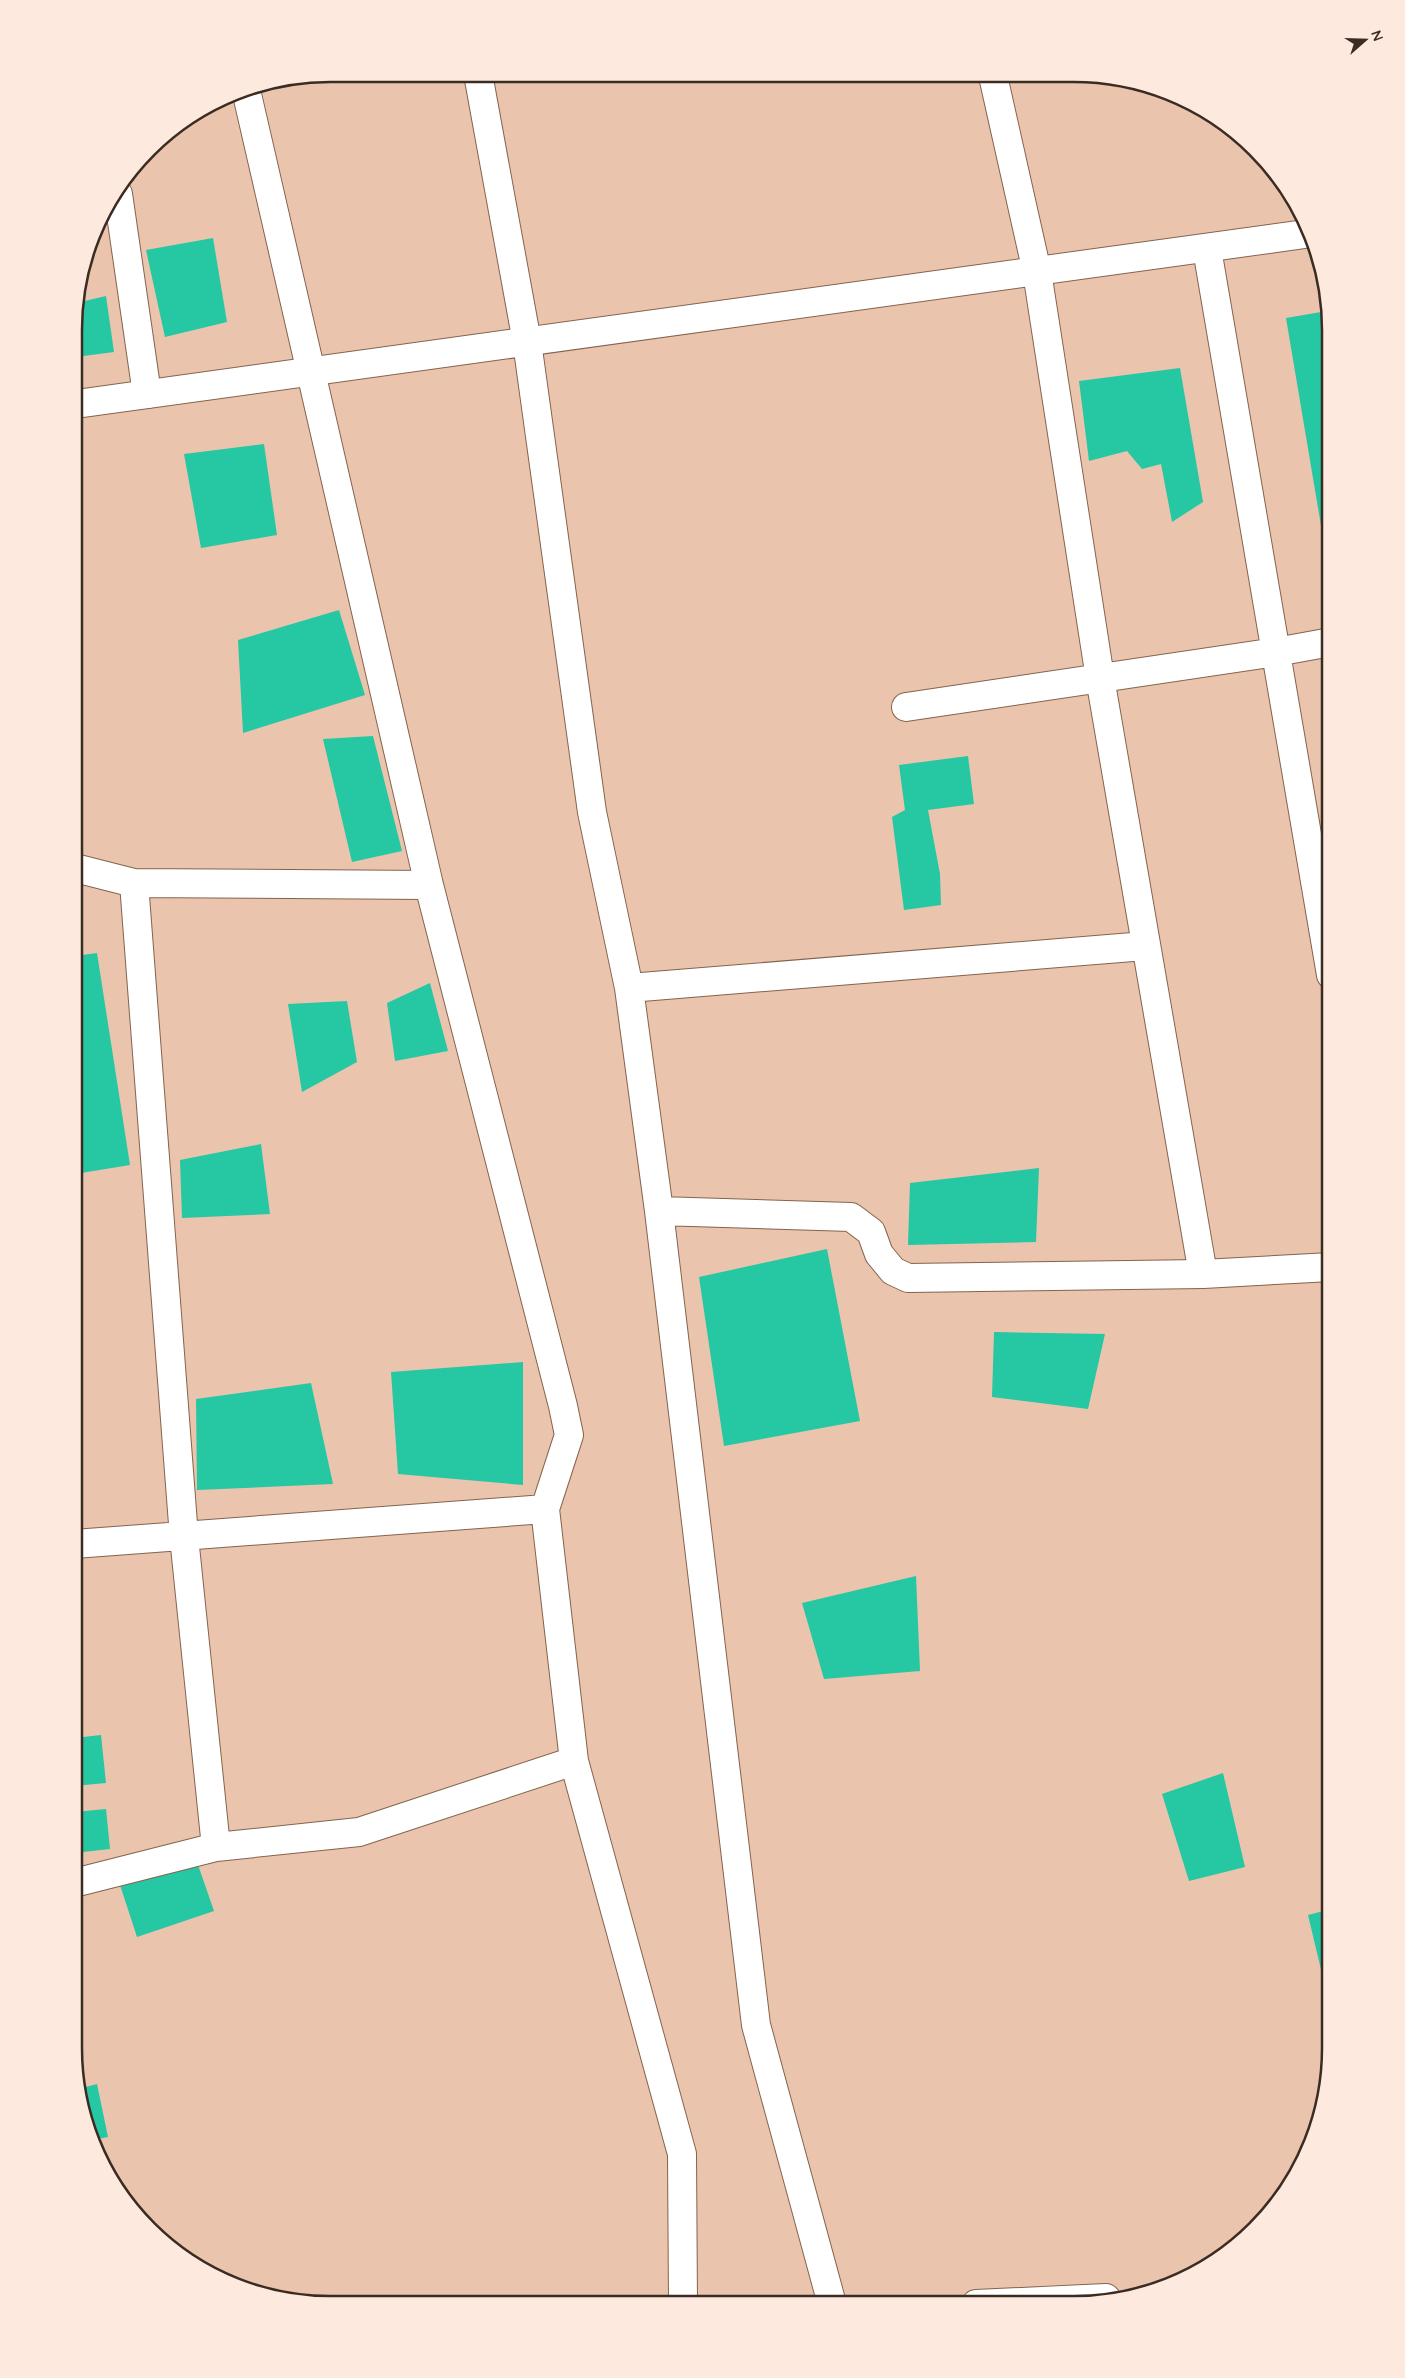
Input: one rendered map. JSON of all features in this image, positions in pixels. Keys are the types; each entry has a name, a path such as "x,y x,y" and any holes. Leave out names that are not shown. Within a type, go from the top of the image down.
{"street":[{"path":"479,82 527,342 592,812 629,988 659,1211 756,2025 830,2296"},
{"path":"994,82 1037,272 1100,678 1203,1274"},
{"path":"248,97 429,885 569,1435 545,1509 574,1762 682,2154 684,2296"},
{"path":"119,201 147,394"},
{"path":"82,403 1303,234"},
{"path":"1207,249 1322,922"},
{"path":"906,707 1322,644"},
{"path":"82,870 134,882 429,885"},
{"path":"134,882 184,1537 216,1847"},
{"path":"629,988 1145,946"},
{"path":"659,1211 851,1217 871,1232 879,1254 893,1271 908,1278 1203,1274 1322,1267"},
{"path":"82,1543 545,1509"},
{"path":"82,1881 216,1847 359,1832 574,1762"}],"building":[{"path":"213,238 227,322 165,337 146,250"},
{"path":"106,296 114,352 82,356 85,301"},
{"path":"1322,312 1322,532 1286,318"},
{"path":"1180,368 1203,502 1172,522 1161,464 1142,469 1127,451 1089,461 1079,381"},
{"path":"264,444 277,535 201,548 184,454"},
{"path":"339,610 365,695 243,733 238,640"},
{"path":"373,736 402,851 352,862 323,739"},
{"path":"968,756 974,804 928,810 940,874 941,905 904,910 892,817 905,810 899,765"},
{"path":"97,953 130,1165 82,1173 82,955"},
{"path":"430,983 448,1051 395,1061 387,1003"},
{"path":"347,1001 357,1062 302,1092 288,1004"},
{"path":"261,1144 270,1214 182,1218 180,1160"},
{"path":"1039,1168 1036,1242 908,1245 910,1183"},
{"path":"827,1249 860,1421 724,1446 699,1277"},
{"path":"994,1332 1105,1334 1088,1409 992,1397"},
{"path":"523,1362 523,1485 398,1474 391,1372"},
{"path":"311,1383 333,1484 197,1490 196,1399"},
{"path":"916,1576 920,1671 824,1679 802,1603"},
{"path":"101,1735 106,1783 82,1785 82,1737"},
{"path":"1223,1773 1245,1867 1189,1881 1162,1794"},
{"path":"106,1809 110,1849 82,1852 82,1811"},
{"path":"196,1859 214,1911 137,1937 120,1885"},
{"path":"1322,1911 1322,1974 1308,1915"},
{"path":"97,2084 108,2137 100,2139 91,2112 86,2087"}]}
